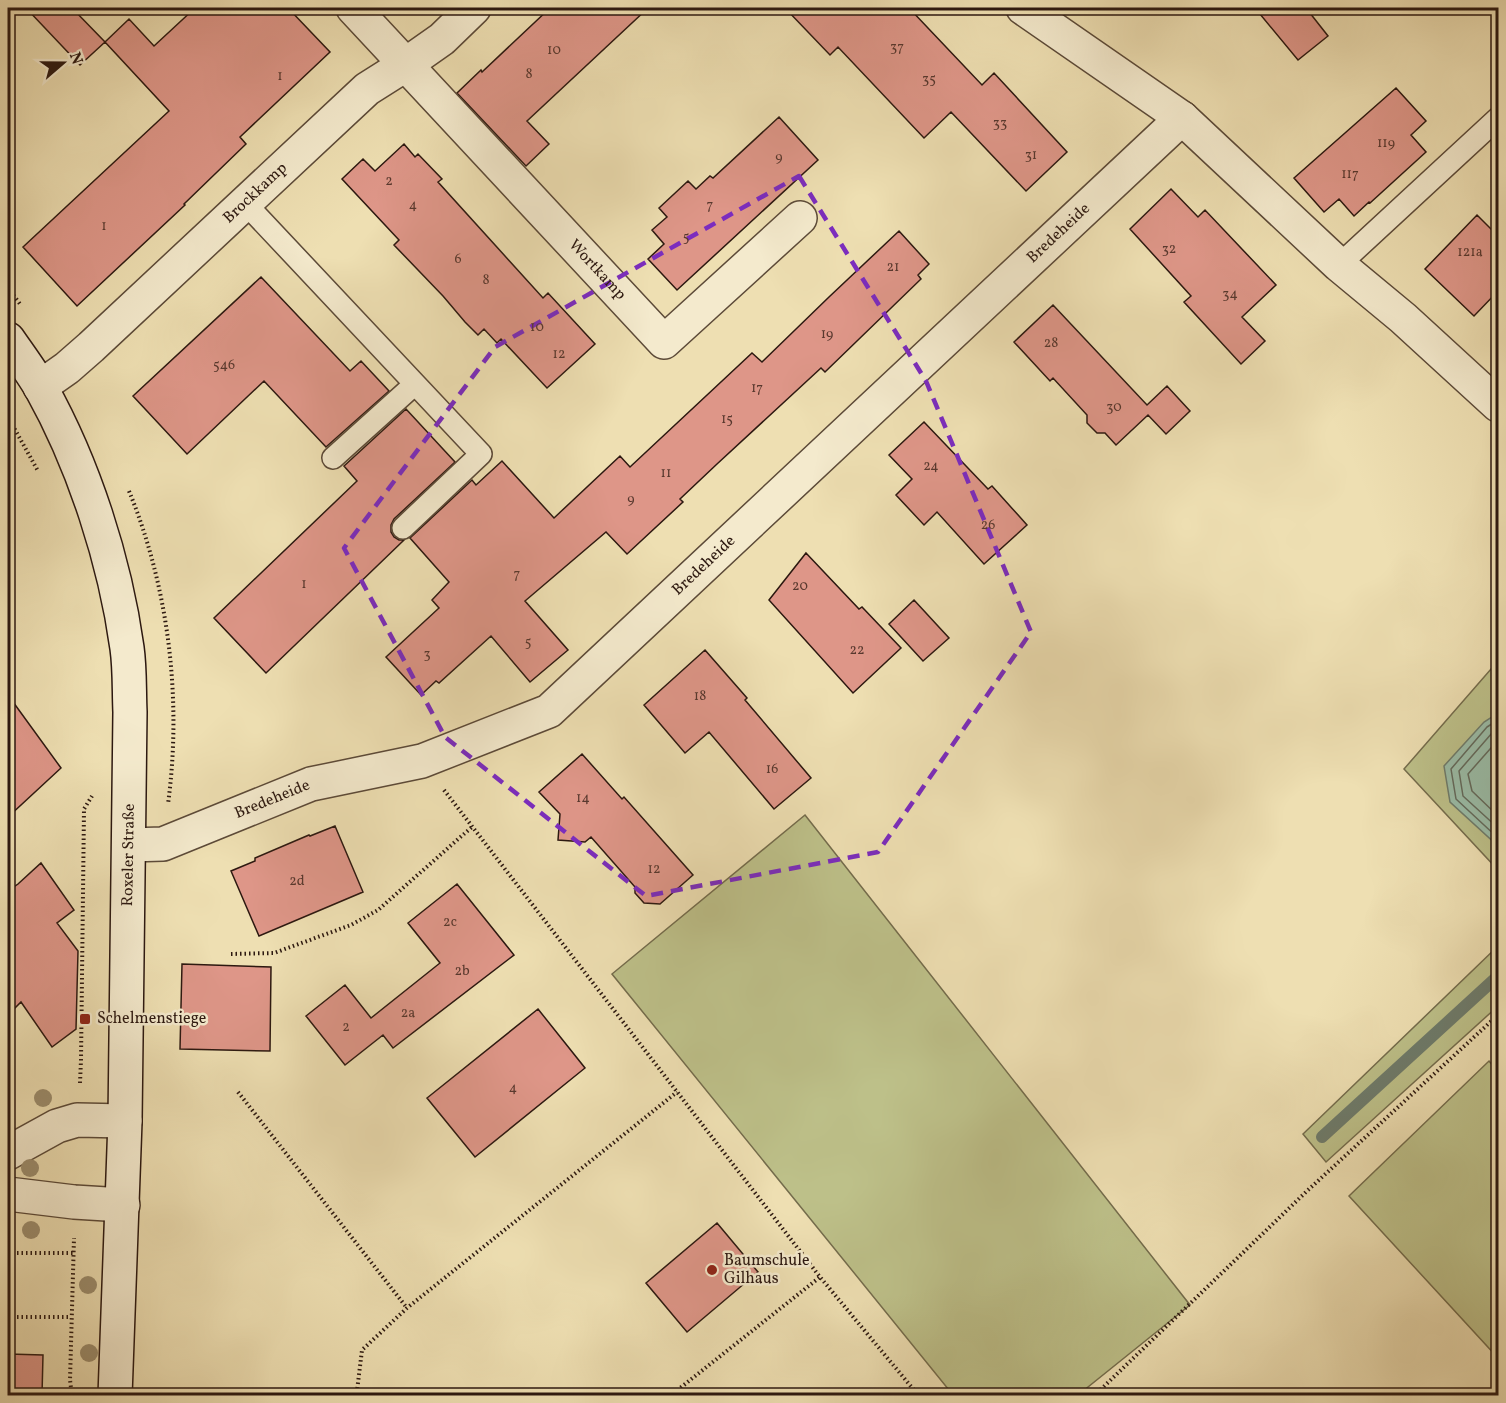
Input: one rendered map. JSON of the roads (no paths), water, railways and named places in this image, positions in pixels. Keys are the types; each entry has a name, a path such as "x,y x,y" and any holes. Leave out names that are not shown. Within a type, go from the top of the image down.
{"street":[{"path":"353,8 405,65"},
{"name":"Brockkamp","path":"40,387 91,347 367,89 441,39 474,8"},
{"path":"1023,8 1182,118 1339,265 1403,318 1498,405"},
{"name":"Wortkamp","path":"405,65 664,342 800,218"},
{"name":"Bredeheide","path":"129,845 163,844 311,784 422,761 549,711 1182,118"},
{"name":"Roxeler Straße","path":"8,339 40,387 64,434 84,483 117,589 127,651 130,712 129,845 123,1205 116,1395"},
{"path":"8,1153 57,1126 77,1120 124,1120"},
{"path":"8,1194 123,1205"}],"lane":[{"path":"1339,265 1498,118"},
{"path":"245,203 481,454 403,528"},
{"path":"333,458 415,384"}],"water":[{"path":"1498,713 1498,846 1450,802 1444,766 1484,722"}],"waterway":[{"path":"1322,1137 1498,976"}],"place":[{"name":"Schelmenstiege","path":"85,1019"},
{"name":"Baumschule Gilhaus","path":"712,1270"}]}
